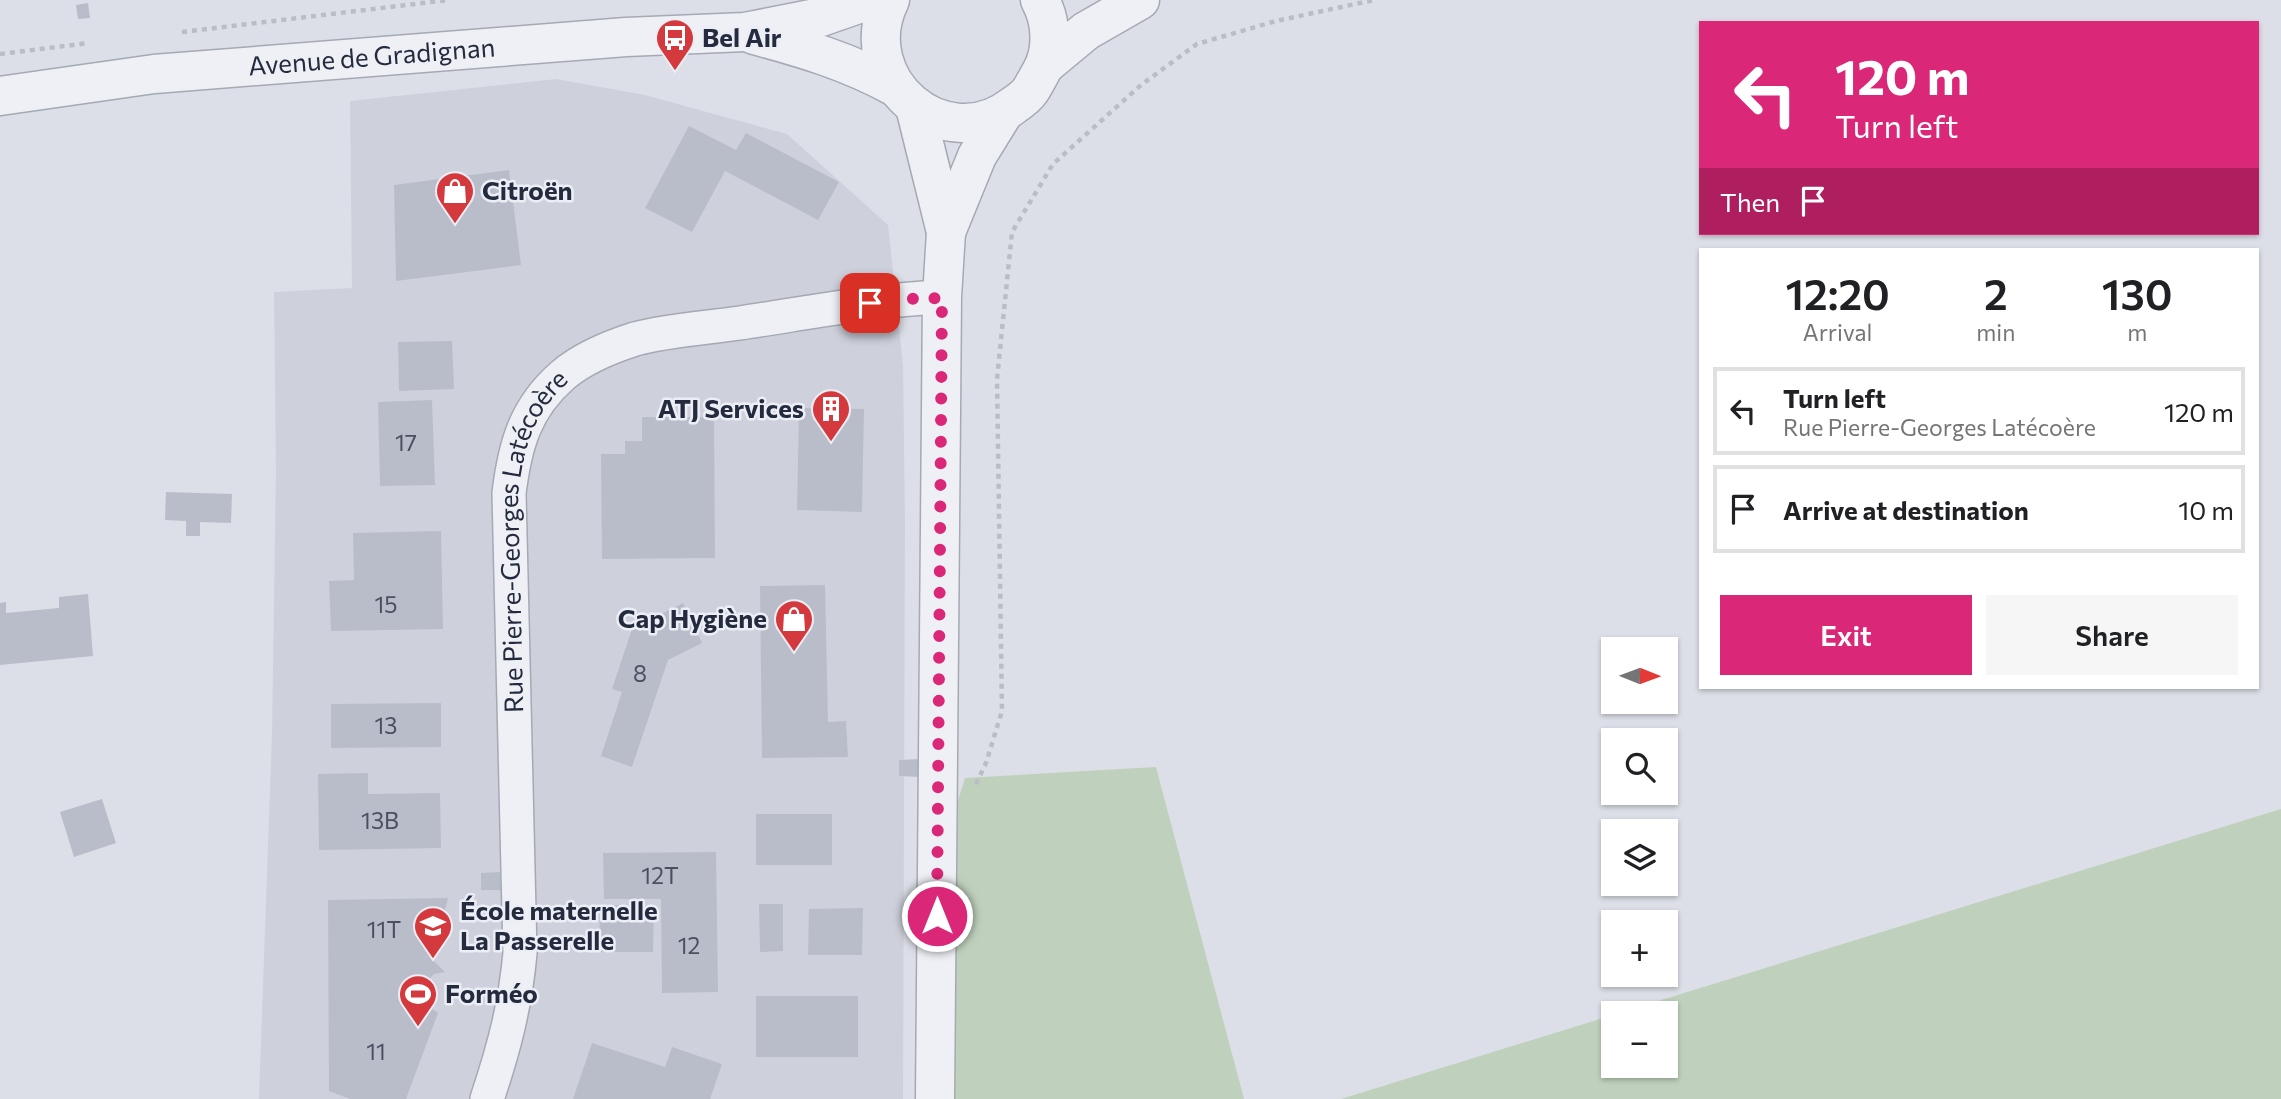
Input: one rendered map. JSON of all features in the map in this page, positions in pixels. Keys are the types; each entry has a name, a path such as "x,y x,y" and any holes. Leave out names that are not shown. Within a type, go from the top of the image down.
{"street":[{"name":"Avenue de Gradignan","path":"0,96 167,73 626,37 745,32 821,17 870,0"},
{"path":"890,0 883,12 880,38 884,64 905,97 946,232"},
{"path":"934,1099 942,298 946,232 977,156 1003,114 1029,94 1045,65 1049,24 1040,0"},
{"path":"1045,65 1086,31 1140,0"},
{"name":"Avenue de Gradignan","path":"745,32 821,53 864,69 936,118 958,122 982,121 1003,114"},
{"name":"Rue Pierre-Georges Latécoère","path":"487,1099 508,1032 520,953 509,493 514,454 522,431 534,411 563,375 584,360 637,339 896,299 942,298"}],"path":[{"path":"177,33 448,0"},
{"path":"975,785 986,763 1002,711 997,380 1012,232 1053,164 1141,85 1197,44 1276,21 1374,0"},
{"path":"0,54 95,42"}],"shaded area":[{"path":"556,79 645,95 787,134 888,225 903,365 903,1099 259,1099 272,734 276,471 274,292 352,288 350,101"}],"green space":[{"path":"1156,767 1244,1099 935,1099 938,864 965,778"},
{"path":"2281,809 2281,1099 1341,1099 1601,1019 1601,1078 1678,1078 1678,1001 1658,1001"}],"building":[{"path":"88,3 90,18 78,19 76,5"},
{"path":"689,126 736,150 746,133 839,182 818,220 725,171 692,232 645,208"},
{"name":"Citroën","path":"509,170 521,265 396,281 394,185"},
{"path":"452,341 454,389 399,391 398,342"},
{"path":"432,400 435,485 380,486 378,402"},
{"name":"ATJ Services","path":"799,408 864,409 862,512 797,510"},
{"path":"642,417 714,417 715,558 602,559 601,454 625,454 625,441 642,441"},
{"path":"166,492 232,494 231,523 200,522 200,536 186,536 186,521 165,520"},
{"path":"441,531 443,629 331,631 329,581 354,580 353,533"},
{"name":"Cap Hygiène","path":"825,585 828,722 846,721 848,757 762,758 760,586"},
{"path":"88,594 93,656 0,665 0,603 6,602 6,613 59,608 59,597"},
{"path":"683,603 702,643 668,660 632,767 601,756 622,692 612,689 632,629"},
{"path":"441,703 441,747 331,748 331,704"},
{"path":"920,759 921,777 899,776 899,760"},
{"path":"368,773 368,794 440,793 441,848 319,850 318,774"},
{"path":"102,799 116,843 74,857 60,812"},
{"path":"756,814 832,814 832,865 756,865"},
{"path":"716,852 718,992 662,993 661,899 604,899 603,853"},
{"path":"500,872 501,890 481,890 481,873"},
{"path":"448,898 433,960 445,972 434,974 425,987 427,1005 438,1013 406,1099 350,1099 329,1091 328,900"},
{"path":"759,904 783,904 783,951 760,952"},
{"path":"600,905 654,906 653,952 599,952"},
{"path":"863,908 862,955 808,955 809,909"},
{"path":"756,996 858,996 858,1057 756,1057"},
{"path":"592,1043 665,1067 672,1047 722,1064 710,1099 573,1099"}],"place":[{"name":"Bel Air","path":"675,72"},
{"name":"Citroën","path":"455,225"},
{"name":"ATJ Services","path":"831,443"},
{"name":"Cap Hygiène","path":"794,653"},
{"name":"École maternelle La Passerelle","path":"433,960"},
{"name":"Forméo","path":"418,1028"}],"route":[{"path":"870,303 896,299 942,298 937,916"}]}
